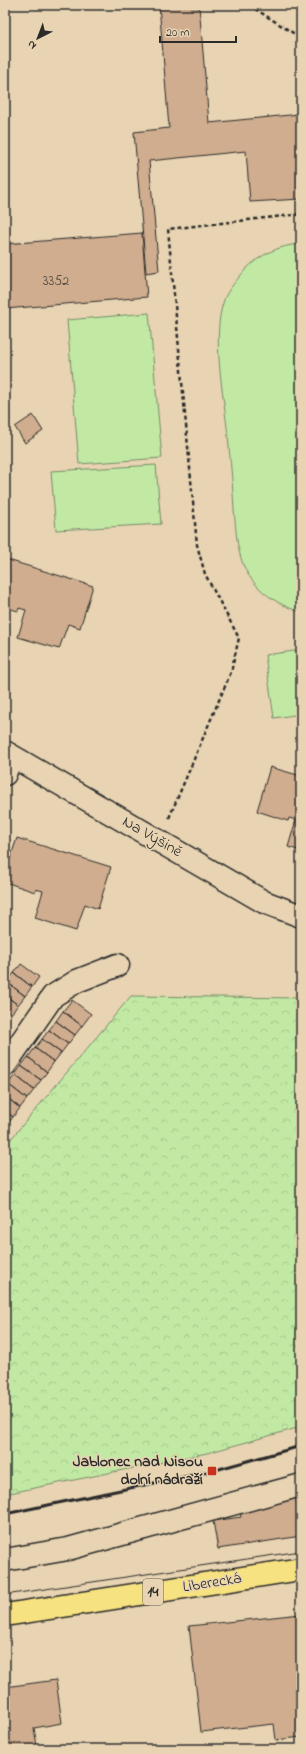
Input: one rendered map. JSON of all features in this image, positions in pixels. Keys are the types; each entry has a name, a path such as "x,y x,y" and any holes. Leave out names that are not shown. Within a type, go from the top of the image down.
{"main road":[{"name":"Liberecká","path":"5,1615 301,1569"}],"street":[{"name":"Na Výšině","path":"7,761 159,841 264,902 301,916"},
{"path":"5,1065 53,996 77,980 118,965"},
{"path":"5,1560 68,1549 301,1485"}],"path":[{"path":"248,5 301,38"},
{"path":"159,841 232,672 238,638 205,574 196,545 168,229 301,214"}],"green space":[{"path":"301,244 301,612 283,605 266,594 252,581 243,564 239,550 234,510 220,372 218,333 224,300 245,270 263,255 285,246"},
{"path":"149,313 162,458 79,464 67,320"},
{"path":"156,465 161,524 56,530 51,471"},
{"path":"301,650 301,714 274,718 265,655"},
{"path":"131,996 301,998 301,1427 207,1453 5,1494 5,1146"}],"building":[{"path":"159,5 199,5 209,123 300,114 301,199 250,202 246,151 149,161 159,271 146,273 134,132 169,128"},
{"path":"142,233 147,297 5,309 5,244"},
{"path":"33,415 43,431 25,443 15,427"},
{"path":"5,559 93,586 80,628 68,624 59,649 18,637 26,610 19,608 18,611 5,607"},
{"path":"270,767 301,776 301,851 288,847 296,820 289,818 288,821 257,811"},
{"path":"17,838 111,867 98,909 85,904 76,931 35,918 43,891 36,889 35,892 5,882 5,874"},
{"path":"21,964 39,977 32,987 14,973"},
{"path":"14,973 32,987 25,996 7,982"},
{"path":"7,982 25,996 18,1005 5,995 5,985"},
{"path":"5,995 18,1005 11,1014 5,1009"},
{"path":"72,1000 91,1014 82,1026 63,1011"},
{"path":"63,1011 82,1026 75,1035 56,1021"},
{"path":"56,1021 75,1035 68,1044 49,1030"},
{"path":"49,1030 68,1044 61,1053 42,1039"},
{"path":"42,1039 61,1053 54,1062 35,1048"},
{"path":"35,1048 54,1062 47,1072 28,1057"},
{"path":"28,1057 47,1072 41,1080 21,1066"},
{"path":"21,1066 41,1080 34,1090 15,1075"},
{"path":"15,1075 34,1090 27,1099 8,1084"},
{"path":"8,1084 27,1099 20,1108 5,1096 5,1087"},
{"path":"5,1096 20,1108 13,1117 5,1110"},
{"path":"5,1110 13,1117 6,1126 5,1125"},
{"name":"Jablonec nad Nisou dolní nádraží","path":"296,1497 301,1536 218,1549 213,1521 241,1517 239,1507"},
{"path":"301,1614 301,1737 276,1740 274,1724 201,1732 189,1626"},
{"path":"56,1680 62,1723 34,1728 37,1746 35,1749 5,1749 5,1687"}],"tram line":[{"path":"5,1595 301,1551"}],"railway":[{"path":"5,1514 212,1471 301,1446"}],"place":[{"name":"Jablonec nad Nisou dolní nádraží","path":"212,1471"}]}
